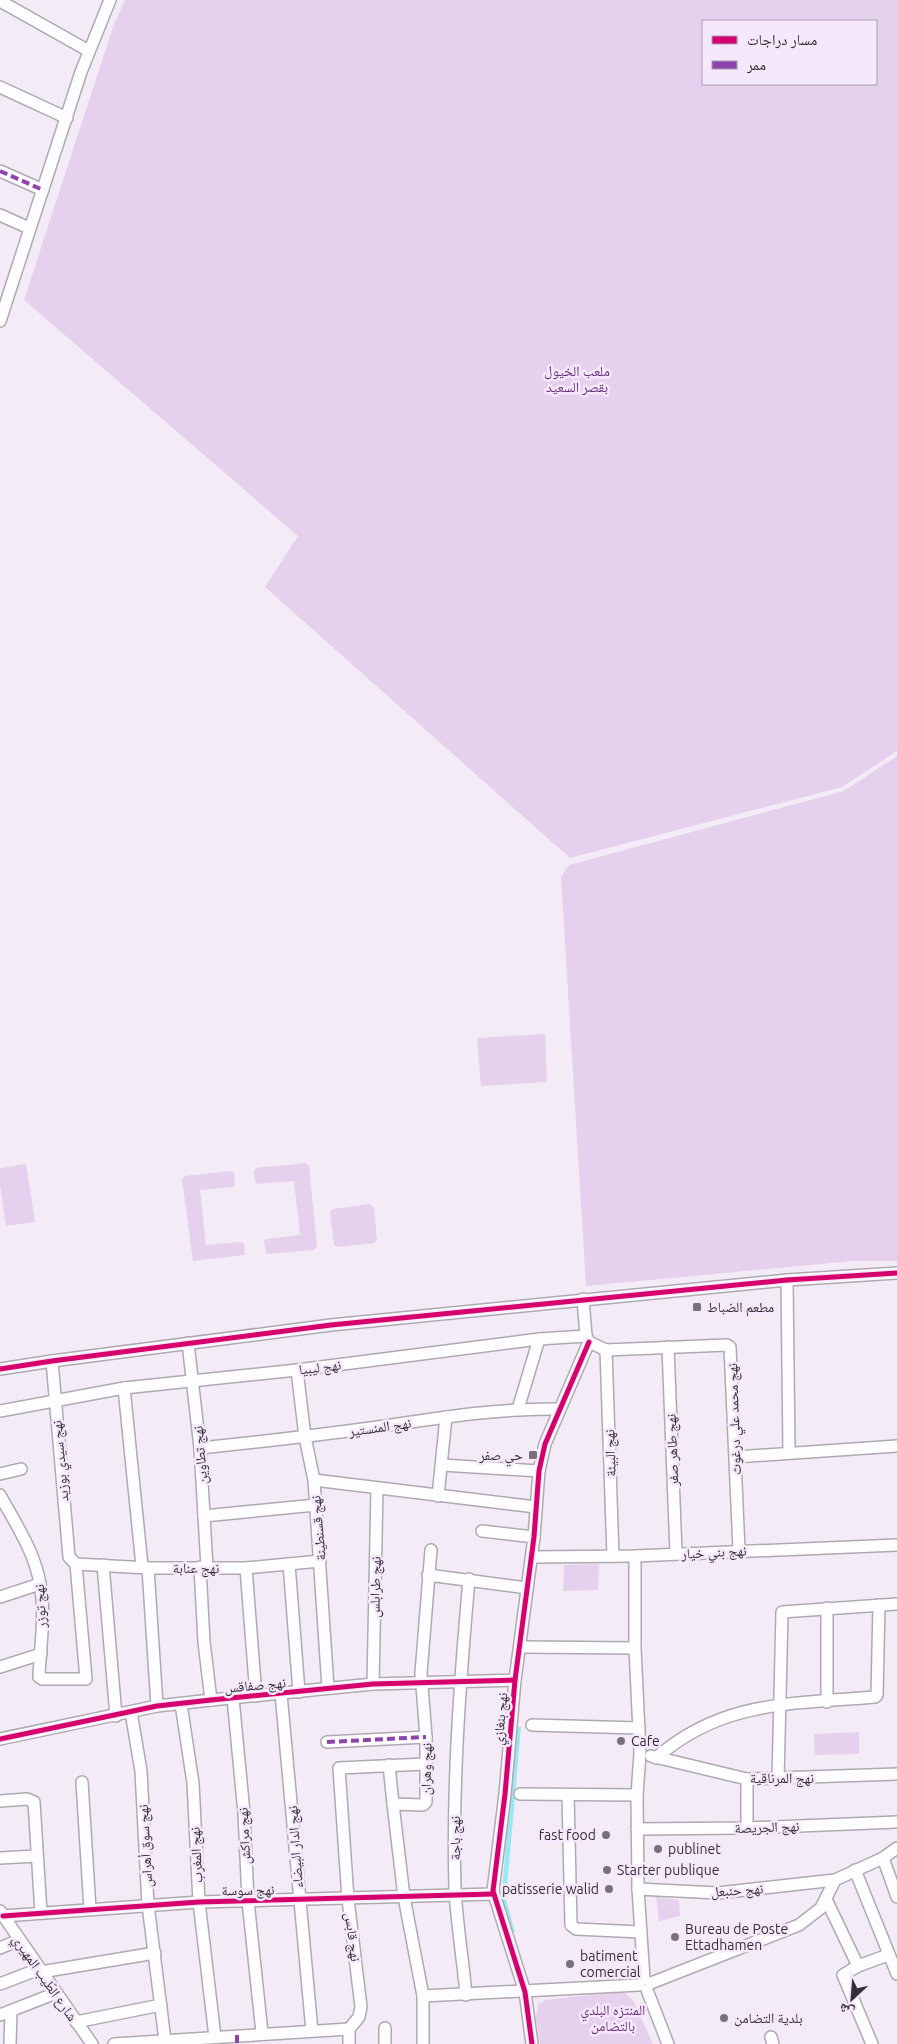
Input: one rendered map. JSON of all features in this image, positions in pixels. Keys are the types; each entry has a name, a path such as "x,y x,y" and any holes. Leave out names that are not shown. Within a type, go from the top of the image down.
{"street":[{"path":"0,320 89,51 110,0"},
{"path":"0,1 89,51"},
{"path":"0,87 66,118"},
{"path":"0,171 42,190"},
{"path":"0,215 29,228"},
{"path":"0,1370 52,1361 331,1325 583,1299 897,1272"},
{"path":"787,1280 789,1453"},
{"name":"نهج بنغازي","path":"532,2044 525,1992 493,1894 516,1680 532,1557 539,1471 545,1444 588,1339 583,1299"},
{"path":"518,1409 540,1339"},
{"name":"نهج ليبيا","path":"0,1411 124,1388 297,1370 540,1339 588,1339"},
{"name":"نهج محمد علي درغوث","path":"588,1339 606,1350 727,1345 730,1347 740,1550"},
{"name":"نهج تطاوين","path":"188,1343 200,1448 204,1516 204,1642 211,1700"},
{"name":"نهج طاهر صفر","path":"668,1348 676,1554"},
{"name":"نهج البيئة","path":"606,1350 613,1556"},
{"name":"نهج سيدي بوزيد","path":"52,1361 68,1548 74,1563 86,1678"},
{"name":"نهج قسنطينة","path":"297,1370 305,1437 314,1480 328,1688"},
{"path":"124,1388 145,1567 157,1706"},
{"name":"نهج المنستير","path":"200,1448 305,1437 518,1409 560,1410"},
{"path":"438,1496 446,1418"},
{"path":"736,1457 897,1446"},
{"path":"442,1465 539,1471"},
{"path":"0,1474 22,1469"},
{"path":"314,1480 536,1507"},
{"name":"نهج طرابلس","path":"373,1684 377,1489"},
{"name":"نهج توزر","path":"0,1495 35,1564 40,1584 42,1614 40,1678 86,1678"},
{"path":"204,1516 316,1505"},
{"path":"482,1531 534,1537"},
{"name":"نهج بني خيار","path":"532,1557 635,1556 897,1544"},
{"name":"نهج وهران","path":"393,1804 425,1804 426,1738 424,1682 421,1674 431,1550"},
{"path":"635,1556 635,1648 640,1753 637,1795 640,1932 645,1984 668,2044"},
{"name":"نهج عنابة","path":"74,1563 145,1567 246,1568 320,1561"},
{"path":"289,1564 299,1692"},
{"path":"103,1565 116,1716"},
{"path":"246,1568 256,1696"},
{"path":"428,1575 527,1588"},
{"name":"نهج باجة","path":"466,1995 456,1894 455,1791 460,1680 469,1579"},
{"path":"0,1598 40,1584"},
{"path":"778,1780 781,1614 784,1611 897,1604"},
{"path":"656,1758 690,1732 715,1720 779,1704 827,1702 876,1696 879,1605"},
{"path":"827,1608 827,1702"},
{"path":"521,1647 635,1648"},
{"path":"0,1667 41,1654"},
{"name":"نهج صفاقس","path":"0,1739 157,1706 373,1684 460,1680 516,1680"},
{"name":"نهج الدار البيضاء","path":"281,1694 290,1775 299,1901 312,2031"},
{"name":"نهج مراكش","path":"233,1698 244,1814 248,1901 262,2033"},
{"name":"نهج المغرب","path":"181,1704 193,1783 199,1902 215,2037"},
{"name":"نهج سوق أهراس","path":"131,1712 141,1771 148,1904 161,2005 168,2041"},
{"path":"532,1725 639,1728"},
{"path":"327,1742 426,1738"},
{"name":"نهج المرناقية","path":"640,1753 747,1779 778,1780 897,1774"},
{"path":"423,2044 423,1996 404,1897 390,1765 425,1764"},
{"name":"نهج قابس","path":"349,2044 349,2029 359,2017 361,2007 348,1899 340,1766 390,1765"},
{"path":"747,1779 747,1828"},
{"path":"82,1782 90,1909"},
{"path":"520,1794 637,1795"},
{"path":"568,1795 571,1925 576,1929 640,1932"},
{"path":"0,1801 27,1799 34,1802 41,1913"},
{"name":"نهج الجريصة","path":"637,1829 747,1828 897,1822"},
{"path":"423,1996 525,1992 645,1984 799,1925 821,1908 836,1880 883,1858 897,1848"},
{"path":"0,1858 36,1856"},
{"path":"883,1858 897,1898"},
{"path":"855,1870 897,1974"},
{"name":"نهج حنبعل","path":"638,1889 718,1893 836,1880"},
{"name":"نهج سوسة","path":"2,1914 41,1913 148,1904 493,1894"},
{"path":"826,1899 858,1966"},
{"name":"شارع الطّيب المهيري","path":"2,1914 92,2044"},
{"path":"0,1948 19,1940"},
{"path":"0,1984 40,1970 155,1953"},
{"path":"872,2044 843,1978 844,1974 858,1966 888,1955"},
{"path":"10,2044 6,2013 56,1993"},
{"path":"76,2022 161,2005"},
{"path":"384,2028 384,2044"},
{"path":"114,2044 215,2037 237,2039 262,2033 349,2029"}],"green space":[{"name":"ملعب الخيول بقصر السعيد","path":"125,0 897,0 897,751 842,787 570,858 265,587 298,536 24,300 113,27"},
{"path":"897,756 897,1261 853,1261 586,1286 561,877 569,865 844,791"},
{"path":"545,1034 547,1082 481,1086 477,1038"},
{"path":"306,1163 309,1166 317,1247 313,1250 266,1253 264,1241 266,1239 300,1235 294,1181 258,1184 255,1182 254,1171 256,1168"},
{"path":"26,1164 35,1222 6,1226 0,1186 0,1168"},
{"path":"231,1171 234,1173 235,1185 233,1187 200,1190 206,1245 240,1242 244,1244 245,1255 193,1261 182,1179 185,1176"},
{"path":"370,1204 374,1208 377,1240 374,1243 338,1247 334,1245 330,1211"},
{"path":"599,1564 598,1590 563,1591 564,1565"},
{"path":"859,1732 859,1754 815,1755 814,1734"},
{"path":"656,1897 679,1900 680,1916 659,1921"},
{"name":"المنتزه البلدي بالتضامن","path":"623,1991 634,2002 653,2044 540,2044 536,2017 538,2004 546,2000"}],"water":[{"path":"516,1726 521,1727 506,1900 515,1932 509,1933 501,1902"}],"marked path":[{"path":"0,171 43,190"},
{"path":"327,1742 426,1737"},
{"path":"237,2035 237,2044"}],"cycle path":[{"path":"0,1369 331,1325 787,1280 897,1273"},
{"path":"532,2044 525,1992 493,1891 505,1794 515,1680 534,1537 539,1471 545,1444 589,1342"},
{"path":"0,1739 157,1706 373,1684 515,1680"},
{"path":"3,1916 199,1902 493,1894"}],"place":[{"name":"مطعم الضباط","path":"697,1307"},
{"name":"حي صفر","path":"533,1455"},
{"name":"Cafe","path":"621,1741"},
{"name":"fast food","path":"606,1835"},
{"name":"publinet","path":"658,1849"},
{"name":"Starter publique","path":"607,1870"},
{"name":"patisserie walid","path":"609,1889"},
{"name":"Bureau de Poste Ettadhamen","path":"675,1937"},
{"name":"batiment comercial","path":"570,1964"},
{"name":"بلدية التضامن","path":"724,2018"}]}
